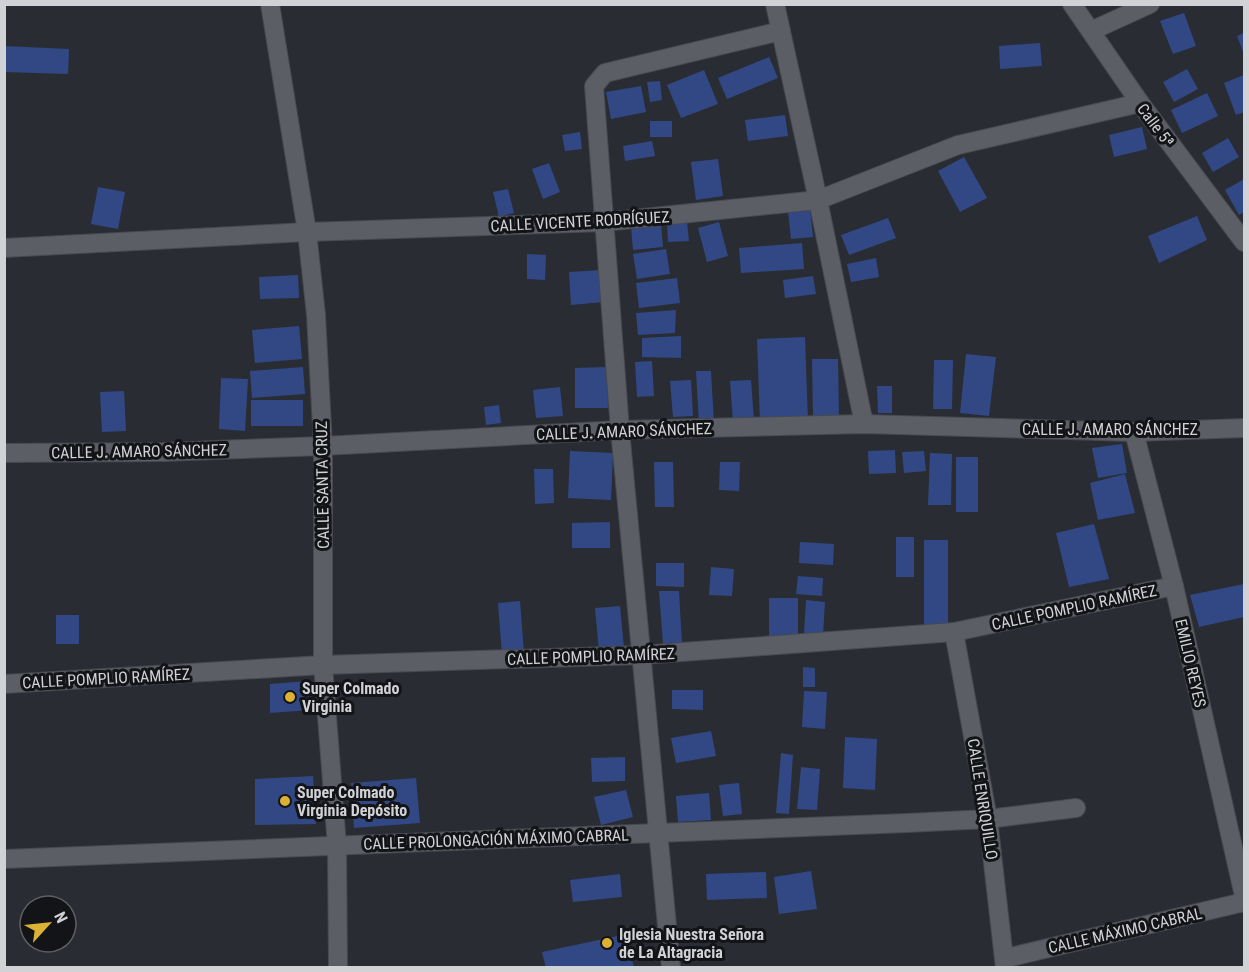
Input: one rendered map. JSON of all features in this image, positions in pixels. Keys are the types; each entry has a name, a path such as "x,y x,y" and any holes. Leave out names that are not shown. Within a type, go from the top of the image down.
{"street":[{"name":"CALLE SANTA CRUZ","path":"270,4 307,232 316,315 323,446 323,665 337,846 338,968"},
{"path":"775,4 864,424"},
{"name":"Calle 5ª","path":"1072,4 1140,103 1245,242"},
{"path":"1090,31 1150,4"},
{"path":"671,968 620,430 594,86 605,73 781,32"},
{"name":"CALLE VICENTE RODRÍGUEZ","path":"4,248 307,232 604,222 818,200 958,146 1140,103"},
{"name":"CALLE J. AMARO SÁNCHEZ","path":"4,453 163,452 620,430 864,424 1134,432 1245,428"},
{"name":"EMILIO REYES","path":"1134,432 1174,586 1245,896"},
{"name":"CALLE POMPLIO RAMÍREZ","path":"4,684 323,665 641,655 954,632 1174,586"},
{"name":"CALLE ENRIQUILLO","path":"954,632 988,819 1006,963"},
{"name":"CALLE PROLONGACIÓN MÁXIMO CABRAL","path":"4,859 988,819 1076,808"},
{"name":"CALLE MÁXIMO CABRAL","path":"1006,963 1245,902"}],"building":[{"path":"1184,13 1196,46 1173,54 1160,21"},
{"path":"1244,33 1244,54 1237,36"},
{"path":"1040,43 1042,66 1000,69 999,46"},
{"path":"4,46 69,49 68,74 4,72"},
{"path":"769,57 778,78 727,99 718,78"},
{"path":"1187,69 1198,89 1174,102 1163,82"},
{"path":"704,70 718,104 681,118 667,85"},
{"path":"1244,75 1244,112 1236,115 1224,83"},
{"path":"660,81 662,100 650,102 647,82"},
{"path":"641,86 646,112 611,119 606,92"},
{"path":"1207,93 1218,116 1182,133 1171,110"},
{"path":"785,115 788,136 748,141 745,120"},
{"path":"650,121 672,121 672,137 650,137"},
{"path":"1142,127 1147,149 1114,157 1109,135"},
{"path":"580,132 582,149 565,151 562,135"},
{"path":"1228,138 1239,157 1213,172 1202,153"},
{"path":"652,141 655,156 625,161 623,146"},
{"path":"964,157 987,198 960,212 938,171"},
{"path":"718,159 723,196 696,200 691,162"},
{"path":"549,163 560,192 543,199 532,169"},
{"path":"1244,179 1244,212 1239,215 1225,190"},
{"path":"98,187 125,192 118,229 91,224"},
{"path":"508,189 514,213 499,217 493,192"},
{"path":"810,209 813,237 791,239 788,212"},
{"path":"1197,216 1207,240 1159,263 1148,236"},
{"path":"888,218 896,238 849,255 841,235"},
{"path":"687,222 689,241 668,242 667,223"},
{"path":"719,222 728,256 707,262 698,228"},
{"path":"661,224 663,247 633,250 631,227"},
{"path":"802,243 804,269 741,273 739,248"},
{"path":"666,249 670,274 637,279 633,254"},
{"path":"527,254 546,255 545,280 527,279"},
{"path":"876,258 879,277 851,282 847,264"},
{"path":"601,270 603,302 571,305 569,272"},
{"path":"298,275 299,298 260,299 259,277"},
{"path":"813,276 816,294 785,298 783,280"},
{"path":"677,278 680,303 639,308 636,283"},
{"path":"676,310 675,333 638,335 636,313"},
{"path":"299,326 302,359 255,363 252,330"},
{"path":"681,336 681,358 642,357 642,338"},
{"path":"805,337 808,421 760,422 757,339"},
{"path":"966,354 996,357 989,416 960,413"},
{"path":"812,359 838,359 839,418 813,418"},
{"path":"934,360 953,360 952,409 933,409"},
{"path":"652,361 654,396 637,397 635,362"},
{"path":"303,367 305,394 252,398 250,371"},
{"path":"607,367 608,408 575,408 575,368"},
{"path":"696,371 711,371 714,423 699,424"},
{"path":"221,378 248,379 245,431 219,429"},
{"path":"691,380 693,416 673,417 670,381"},
{"path":"751,380 754,421 733,422 730,381"},
{"path":"877,386 892,386 892,413 878,413"},
{"path":"560,387 563,416 536,418 533,390"},
{"path":"124,391 126,431 102,432 100,392"},
{"path":"251,400 303,400 303,426 251,426"},
{"path":"499,405 501,423 486,425 484,407"},
{"path":"1122,444 1127,473 1098,478 1092,448"},
{"path":"895,450 896,473 869,474 868,451"},
{"path":"570,451 613,453 611,500 568,498"},
{"path":"924,451 926,471 904,473 902,452"},
{"path":"930,453 952,454 951,505 928,505"},
{"path":"956,457 978,457 978,512 956,512"},
{"path":"654,462 673,462 674,507 655,507"},
{"path":"720,462 740,462 739,491 719,490"},
{"path":"534,469 553,469 554,503 535,504"},
{"path":"1125,474 1135,513 1098,520 1090,483"},
{"path":"610,522 610,548 572,548 572,523"},
{"path":"1094,524 1109,579 1069,587 1056,533"},
{"path":"896,537 914,537 914,577 896,577"},
{"path":"924,540 948,540 948,626 924,625"},
{"path":"800,542 834,544 833,565 799,563"},
{"path":"656,563 684,563 684,587 656,586"},
{"path":"711,567 734,569 732,596 709,595"},
{"path":"798,576 823,578 822,596 796,594"},
{"path":"1244,584 1244,617 1199,627 1190,595"},
{"path":"659,591 679,591 682,645 663,644"},
{"path":"769,598 798,598 798,641 769,641"},
{"path":"806,600 825,602 823,635 804,634"},
{"path":"520,601 524,653 502,655 498,603"},
{"path":"620,606 624,648 599,651 595,608"},
{"path":"56,615 79,615 79,644 56,644"},
{"path":"803,667 815,668 815,687 803,687"},
{"name":"Super Colmado Virginia","path":"308,681 310,710 270,713 270,684"},
{"path":"672,690 703,690 703,710 672,709"},
{"path":"804,691 827,692 825,729 802,727"},
{"path":"711,731 716,756 676,763 671,738"},
{"path":"845,737 877,739 875,790 843,788"},
{"path":"781,753 793,755 789,814 776,813"},
{"path":"625,757 625,781 592,782 591,758"},
{"path":"801,767 820,769 817,810 797,809"},
{"name":"Super Colmado Virginia Depósito","path":"313,776 316,824 255,825 255,779"},
{"path":"416,778 420,823 354,828 351,783"},
{"path":"739,783 742,814 723,816 719,785"},
{"path":"626,790 633,817 601,825 594,797"},
{"path":"709,793 711,820 678,822 676,796"},
{"path":"811,871 817,909 779,914 774,877"},
{"path":"766,872 767,898 707,900 706,874"},
{"path":"620,874 622,897 573,902 570,880"},
{"name":"Iglesia Nuestra Señora de La Altagracia","path":"627,934 634,968 546,968 542,952"}],"place":[{"name":"Super Colmado Virginia","path":"290,697"},
{"name":"Super Colmado Virginia Depósito","path":"285,801"},
{"name":"Iglesia Nuestra Señora de La Altagracia","path":"607,943"}]}
